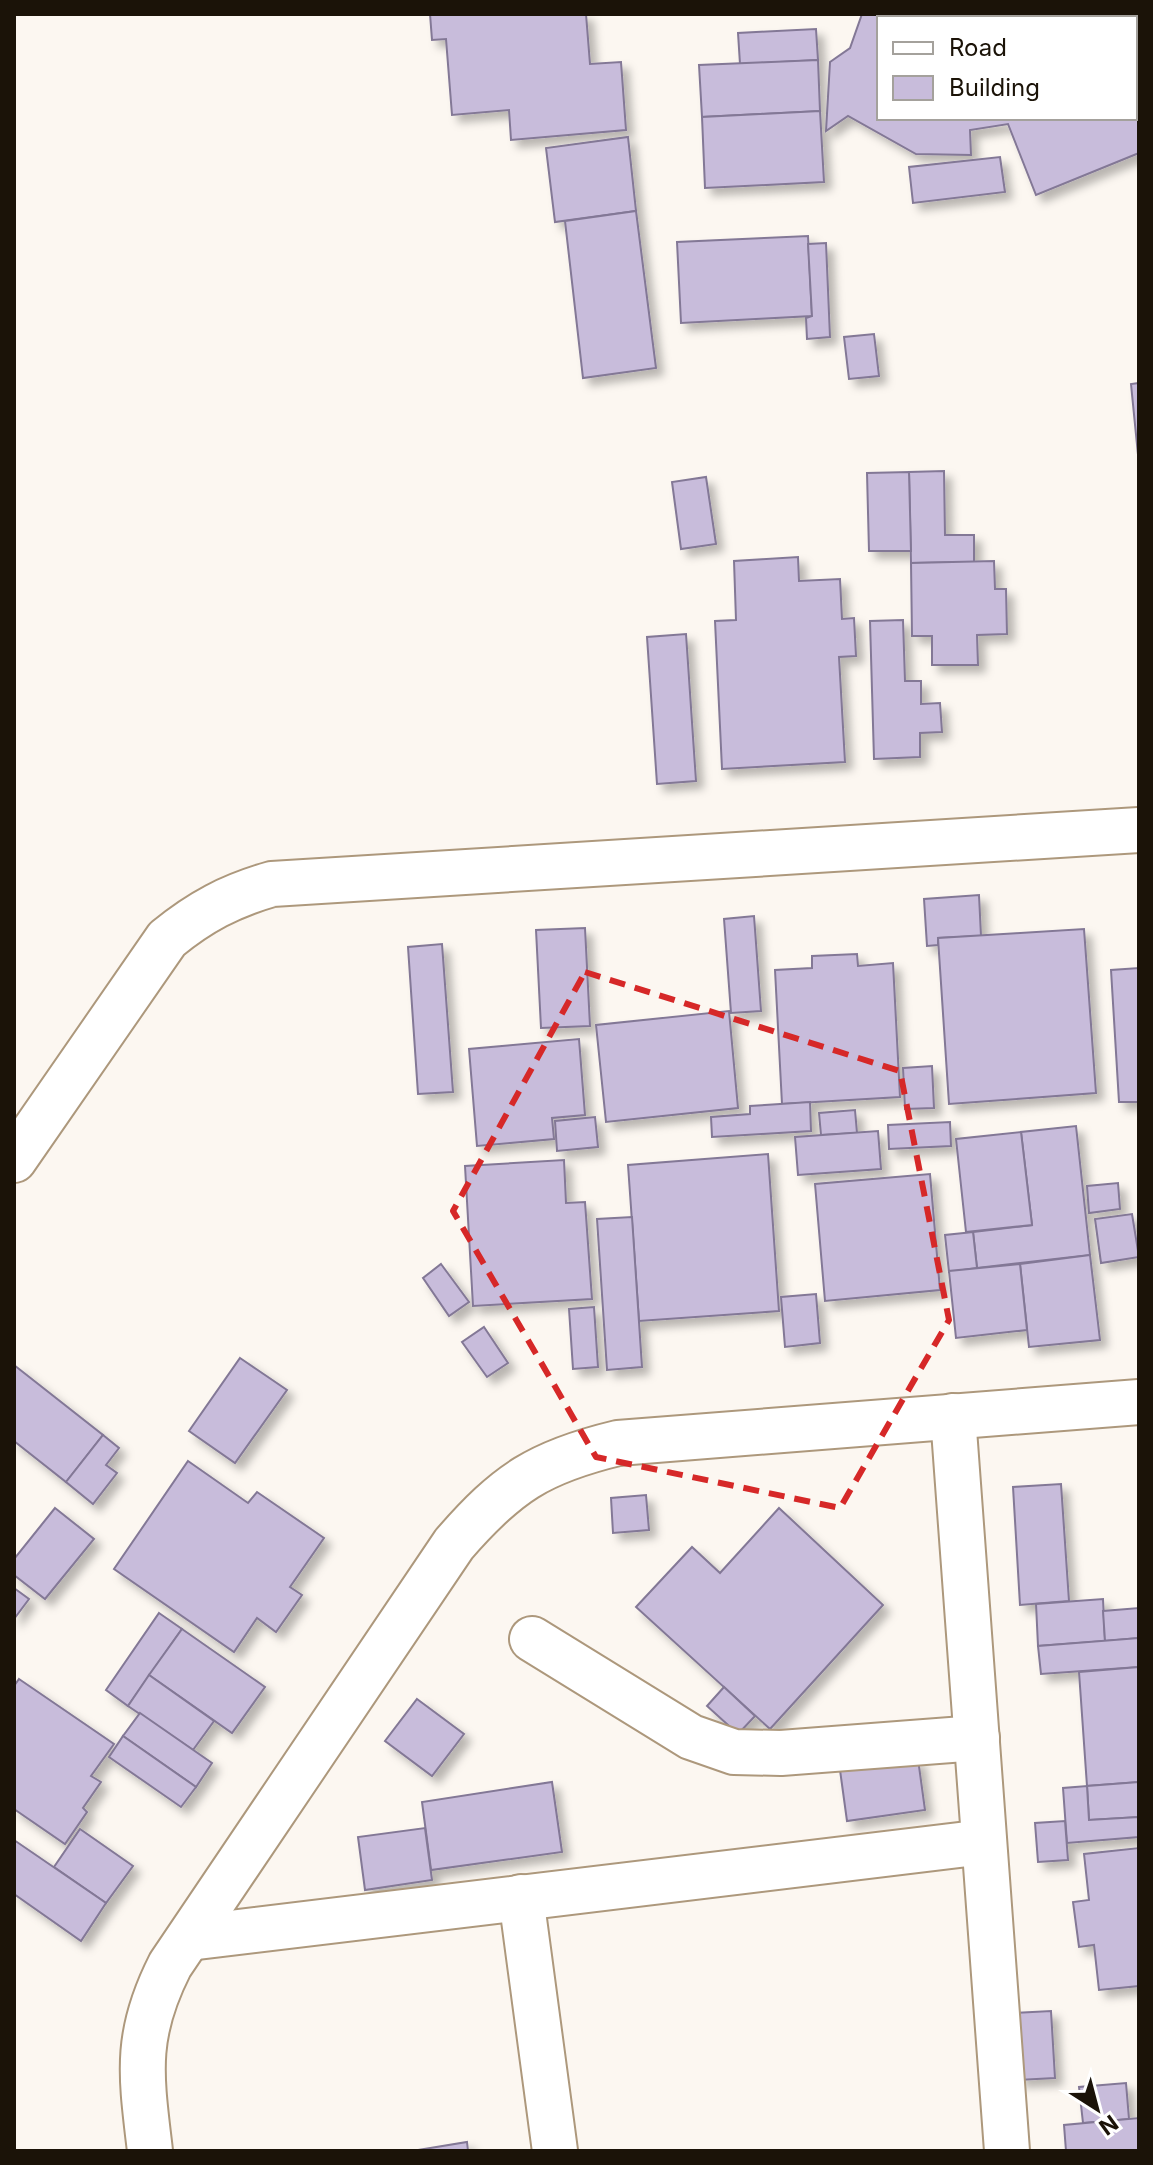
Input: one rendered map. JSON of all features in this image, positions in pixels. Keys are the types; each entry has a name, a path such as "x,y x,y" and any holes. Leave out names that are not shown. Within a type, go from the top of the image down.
{"street":[{"path":"14,1160 167,939 198,913 233,895 272,884 1139,830"},
{"path":"150,2151 141,2066 144,2031 154,1997 189,1938 454,1544 488,1505 525,1476 570,1455 618,1443 1139,1402"},
{"path":"953,1416 1007,2151"},
{"path":"532,1639 691,1737 734,1752 781,1753 977,1738"},
{"path":"189,1938 984,1842"},
{"path":"521,1897 555,2151"}],"highlighted area":[{"path":"585,972 900,1071 949,1320 840,1508 596,1457 453,1211"}],"building":[{"path":"430,14 586,14 590,64 621,62 626,130 511,140 509,110 452,115 446,39 432,40"},
{"path":"862,14 1119,14 1120,16 877,16 877,120 1137,120 1137,94 1139,153 1036,195 1008,124 970,130 971,155 916,154 848,116 826,131 830,62 850,48"},
{"path":"816,29 818,60 740,64 738,33"},
{"path":"818,60 820,111 702,117 699,65"},
{"path":"820,111 824,182 705,188 702,117"},
{"path":"628,137 636,211 555,222 546,148"},
{"path":"1000,157 1005,192 913,203 909,167"},
{"path":"636,211 656,368 583,378 565,221"},
{"path":"808,236 812,316 681,323 677,242"},
{"path":"826,243 830,337 807,339 806,318 812,316 808,244"},
{"path":"874,334 879,376 849,379 844,337"},
{"path":"1139,383 1139,465 1131,384"},
{"path":"944,471 945,535 974,535 974,562 911,563 909,472"},
{"path":"909,472 911,551 869,551 867,473"},
{"path":"706,477 716,544 681,549 672,482"},
{"path":"798,557 799,581 840,579 842,619 854,618 856,656 839,657 845,762 722,769 715,621 736,620 734,561"},
{"path":"994,561 995,589 1006,589 1007,634 977,635 978,665 932,665 932,636 912,636 911,563"},
{"path":"903,620 905,681 921,681 921,704 940,703 942,732 920,733 920,757 874,759 870,621"},
{"path":"686,634 696,781 657,784 647,637"},
{"path":"979,895 981,936 938,938 938,945 927,946 924,899"},
{"path":"754,916 761,1011 731,1013 724,919"},
{"path":"585,928 590,1026 541,1028 536,930"},
{"path":"1084,929 1096,1093 949,1104 938,938"},
{"path":"442,944 453,1092 418,1094 408,947"},
{"path":"857,954 858,966 893,963 900,1097 782,1104 775,970 812,968 812,956"},
{"path":"1139,968 1139,1102 1119,1102 1111,970"},
{"path":"729,1011 738,1108 606,1122 596,1025"},
{"path":"579,1039 585,1115 552,1118 554,1139 477,1146 469,1049"},
{"path":"932,1066 934,1108 905,1109 903,1068"},
{"path":"810,1102 811,1131 712,1137 711,1117 750,1114 750,1106"},
{"path":"855,1110 857,1133 821,1135 819,1113"},
{"path":"595,1117 598,1147 557,1151 555,1121"},
{"path":"950,1122 951,1146 889,1149 888,1125"},
{"path":"1076,1126 1090,1255 977,1268 973,1232 1032,1225 1021,1132"},
{"path":"878,1131 881,1169 798,1175 795,1137"},
{"path":"1021,1132 1032,1225 966,1232 956,1139"},
{"path":"768,1154 779,1311 639,1321 628,1165"},
{"path":"564,1160 566,1203 585,1202 592,1299 473,1306 465,1166"},
{"path":"930,1174 940,1290 825,1301 815,1184"},
{"path":"1118,1183 1120,1209 1089,1213 1087,1186"},
{"path":"1132,1214 1139,1257 1101,1263 1095,1219"},
{"path":"632,1217 642,1367 607,1370 597,1219"},
{"path":"973,1232 977,1268 949,1272 945,1235"},
{"path":"1090,1255 1100,1340 1029,1347 1020,1264"},
{"path":"441,1264 469,1302 449,1316 423,1278"},
{"path":"1020,1264 1027,1330 956,1338 949,1271"},
{"path":"816,1294 820,1343 785,1347 781,1297"},
{"path":"594,1307 598,1367 573,1369 569,1309"},
{"path":"484,1327 508,1363 487,1377 462,1342"},
{"path":"240,1358 287,1390 235,1463 189,1431"},
{"path":"14,1365 103,1435 66,1482 14,1441"},
{"path":"103,1435 119,1448 106,1465 117,1473 93,1504 66,1482"},
{"path":"188,1461 248,1503 257,1492 324,1538 290,1587 302,1595 276,1632 257,1618 234,1652 114,1569"},
{"path":"1061,1484 1069,1601 1020,1605 1013,1487"},
{"path":"646,1495 649,1530 613,1533 611,1498"},
{"path":"55,1508 94,1539 45,1599 14,1575 14,1559"},
{"path":"779,1508 883,1605 770,1729 636,1607 692,1547 720,1573"},
{"path":"14,1588 29,1599 14,1619"},
{"path":"1103,1599 1105,1641 1038,1646 1036,1604"},
{"path":"1139,1608 1139,1638 1105,1641 1103,1611"},
{"path":"159,1613 182,1629 128,1706 106,1690"},
{"path":"182,1629 265,1687 232,1733 149,1675"},
{"path":"1139,1638 1139,1667 1041,1674 1038,1646"},
{"path":"1139,1667 1139,1782 1087,1786 1079,1672"},
{"path":"149,1675 214,1721 193,1750 128,1706"},
{"path":"19,1679 114,1744 91,1776 101,1782 83,1808 87,1812 65,1844 14,1809 14,1686"},
{"path":"724,1687 755,1716 738,1734 707,1706"},
{"path":"417,1699 464,1734 432,1776 385,1741"},
{"path":"140,1713 212,1763 196,1787 123,1736"},
{"path":"123,1736 196,1787 181,1807 109,1757"},
{"path":"918,1759 925,1810 847,1821 840,1770"},
{"path":"552,1782 562,1852 431,1870 422,1802"},
{"path":"1139,1782 1139,1817 1089,1820 1087,1786"},
{"path":"1087,1786 1089,1820 1139,1817 1139,1837 1067,1843 1063,1788"},
{"path":"1065,1821 1068,1860 1038,1862 1035,1823"},
{"path":"425,1828 432,1880 365,1890 358,1837"},
{"path":"80,1829 133,1866 106,1903 54,1867"},
{"path":"14,1840 106,1903 81,1941 14,1894"},
{"path":"1139,1848 1139,1986 1099,1990 1094,1945 1079,1947 1073,1902 1089,1900 1084,1854"},
{"path":"1051,2011 1055,2078 1018,2080 1014,2013"},
{"path":"1126,2083 1129,2119 1083,2123 1079,2087"},
{"path":"1139,2118 1139,2151 1066,2151 1064,2125"},
{"path":"467,2142 468,2151 412,2151"}]}
